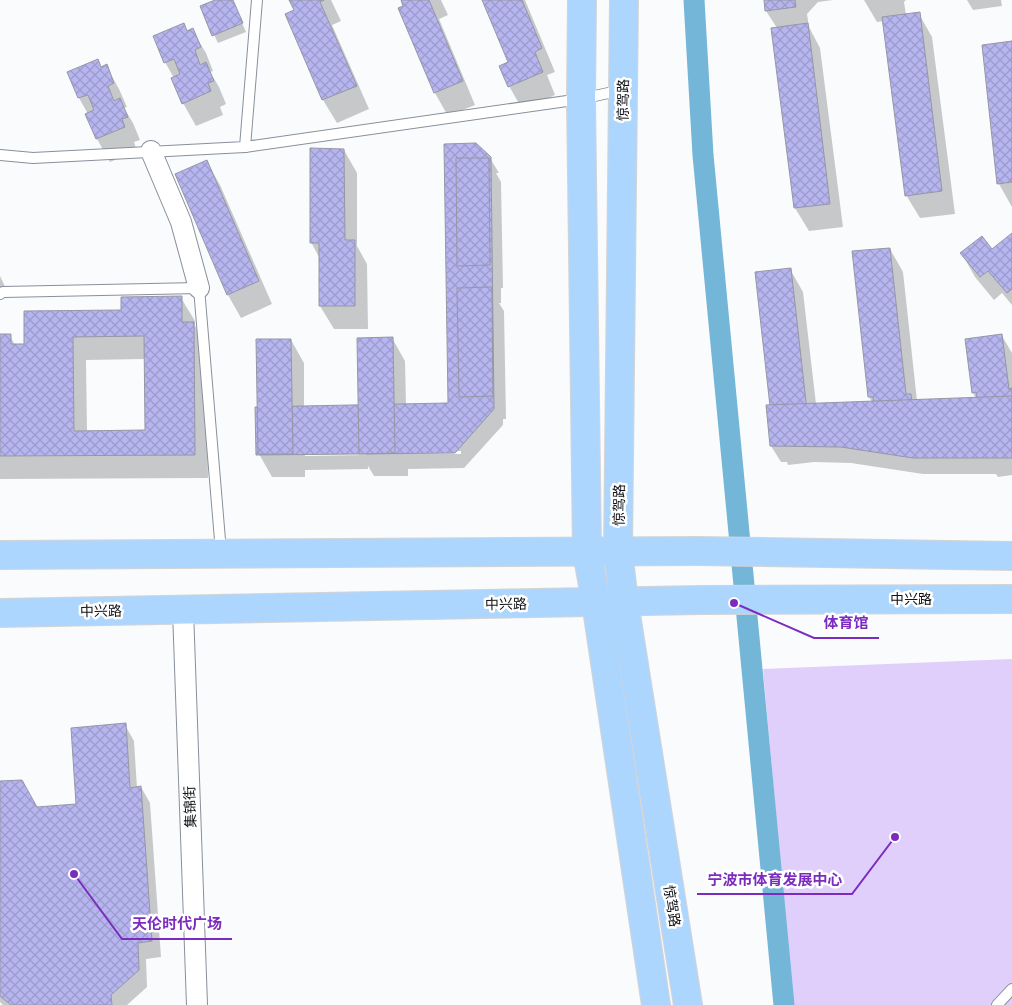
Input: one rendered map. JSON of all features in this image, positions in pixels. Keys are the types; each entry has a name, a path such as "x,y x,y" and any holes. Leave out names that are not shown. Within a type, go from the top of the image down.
{"main road":[{"path":"582,0 581,99 587,552 656,1005"},
{"name":"惊驾路","path":"624,0 618,551 624,602 688,1005"},
{"path":"0,555 697,551 1012,556"},
{"name":"中兴路","path":"0,613 701,600 1012,599"}],"street":[{"path":"151,151 181,222 199,288"},
{"name":"集锦街","path":"183,610 197,1005"}],"lane":[{"path":"245,147 257,0"},
{"path":"0,155 33,158 245,147 581,99 623,90"},
{"path":"0,294 3,292 199,288 221,554"},
{"path":"997,1005 1012,989"}],"shaded area":[{"path":"1012,659 1012,1005 793,1005 763,669"}],"building":[{"path":"215,0 233,0 243,23 212,36 200,6"},
{"path":"289,0 324,0 320,2 357,86 322,100 285,14 294,10"},
{"path":"401,0 429,0 463,81 434,93 398,8 403,6"},
{"path":"482,0 522,0 542,48 535,52 543,72 508,87 499,66 508,62"},
{"path":"764,0 795,0 796,7 765,11"},
{"path":"920,12 942,191 905,196 882,17"},
{"path":"184,23 187,31 193,28 201,47 195,50 200,65 206,62 214,81 208,83 211,91 182,104 171,78 180,74 174,59 164,63 153,36"},
{"path":"808,23 830,204 794,208 771,28"},
{"path":"1012,41 1012,182 997,184 982,45"},
{"path":"98,59 101,67 107,64 114,83 108,86 114,101 120,98 128,117 122,119 125,127 96,139 85,114 94,110 88,95 78,98 67,72"},
{"path":"476,143 491,157 494,409 455,453 256,455 255,407 448,403 444,144"},
{"path":"310,148 344,149 345,240 355,240 355,306 319,306 319,243 310,243"},
{"path":"456,158 489,158 490,265 457,266"},
{"path":"207,160 259,281 227,295 175,174"},
{"path":"1012,233 1012,289 1007,293 988,271 980,277 960,253 982,236 992,249"},
{"path":"890,248 906,394 911,394 916,441 878,445 873,397 868,397 852,251"},
{"path":"791,268 810,438 774,442 755,272"},
{"path":"492,287 493,396 459,397 457,288"},
{"path":"182,296 182,322 194,322 195,455 0,456 0,334 11,334 11,344 24,344 24,311 121,310 121,297","holes":["144,336 145,430 74,431 73,337"]},
{"path":"1002,334 1009,389 1012,388 1012,451 984,454 976,392 972,393 965,339"},
{"path":"393,337 395,453 359,454 357,338"},
{"path":"256,339 291,339 293,454 258,454"},
{"path":"1012,396 1012,458 913,458 841,447 770,446 766,405"},
{"path":"126,723 130,788 141,786 152,941 138,943 139,970 111,995 112,1005 11,1005 0,996 0,781 22,780 37,807 76,804 71,728"}],"waterway":[{"path":"694,0 703,155 784,1005"}],"place":[{"name":"体育馆","path":"734,603"},
{"name":"宁波市体育发展中心","path":"895,837"},
{"name":"天伦时代广场","path":"74,874"}]}
